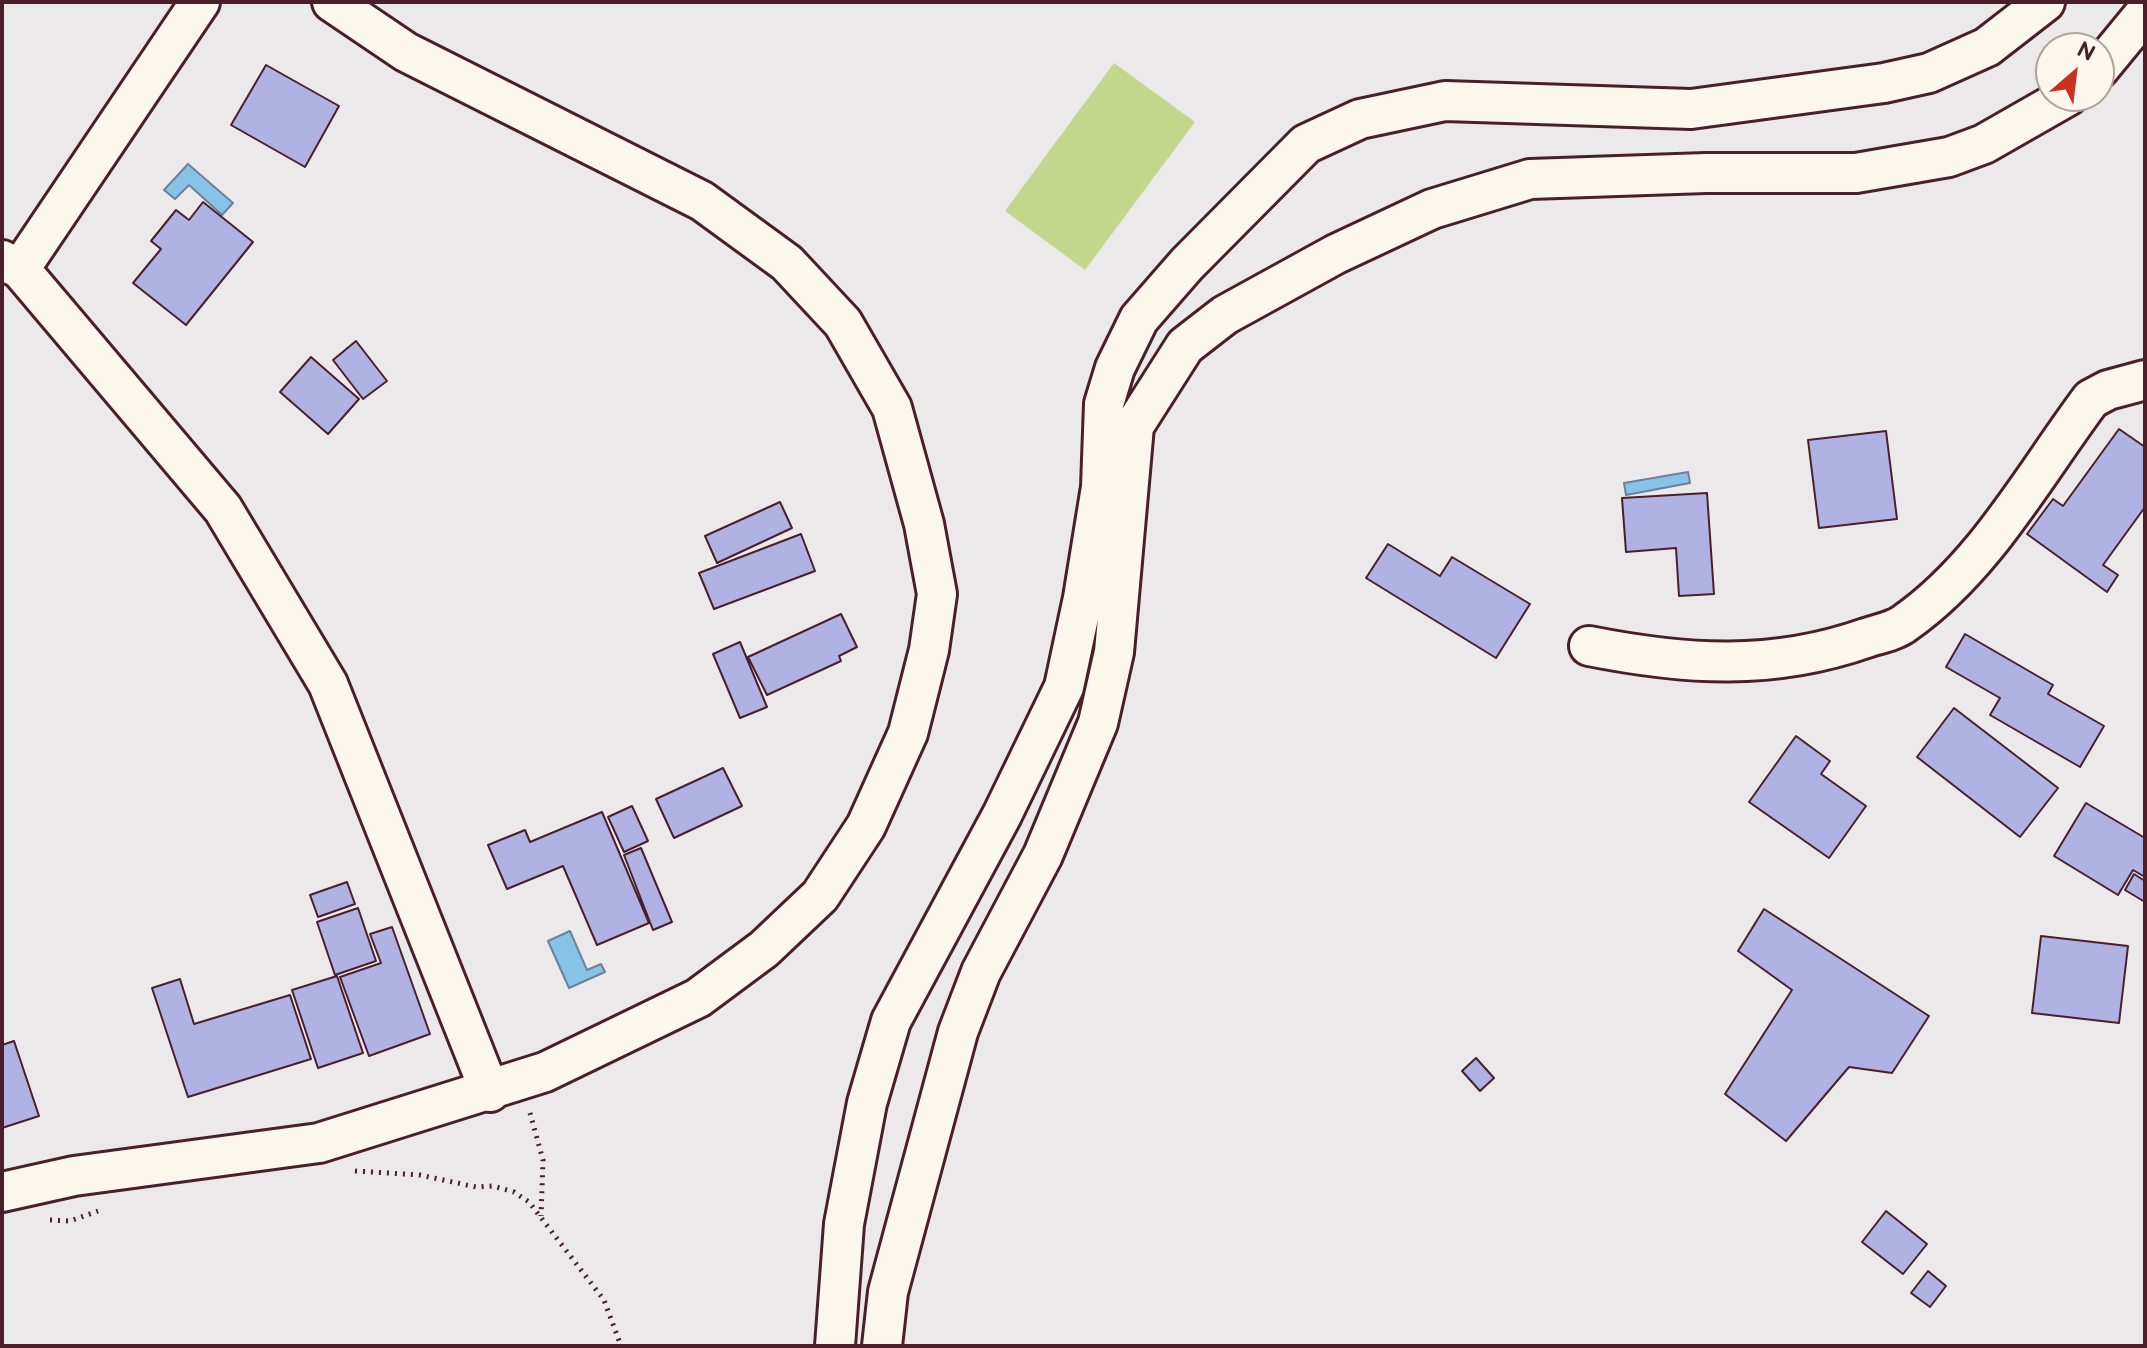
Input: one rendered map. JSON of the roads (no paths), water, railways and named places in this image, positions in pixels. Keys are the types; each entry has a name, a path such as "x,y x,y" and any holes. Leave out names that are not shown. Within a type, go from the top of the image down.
{"street":[{"path":"200,2 11,264 223,509 328,684 504,1087"},
{"path":"2,1192 74,1176 319,1143 504,1087 698,998 764,949 820,896 866,826 908,733 929,650 937,594 924,524 892,408 843,323 787,263 702,201 406,52 332,2"},
{"path":"835,1346 844,1224 867,1103 891,1021 1002,815 1064,687 1083,598 1101,487 1104,404 1115,368 1139,319 1187,264 1306,144 1360,119 1445,101 1691,109 1884,83 1929,73 1987,47 2045,2"},
{"path":"2115,50 2145,13"},
{"path":"882,1346 888,1292 958,1032 981,972 1043,855 1098,723 1114,652 1134,426 1185,346 1225,315 1336,254 1432,209 1530,179 1706,173 1856,173 1949,157 1984,144 2040,112"},
{"path":"1589,646 1654,659 1708,664 1826,652 1903,625 1941,593 2006,521 2091,399 2108,390 2145,380"}],"water":[{"path":"188,164 233,203 222,215 189,185 175,199 164,190"},
{"path":"1688,472 1690,483 1626,495 1624,483"},
{"path":"570,931 587,970 601,964 605,972 569,988 548,941"}]}
